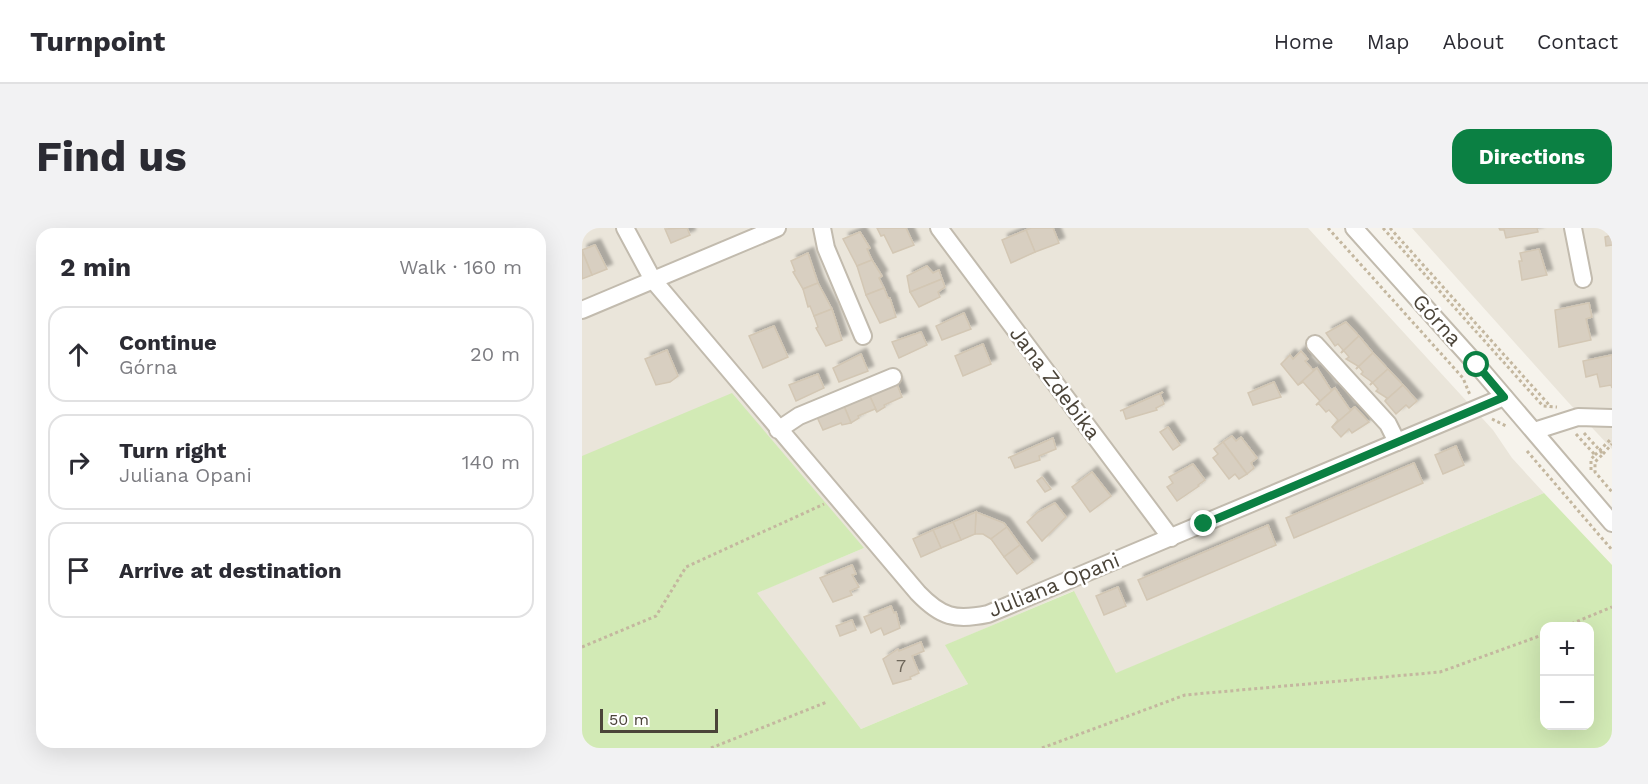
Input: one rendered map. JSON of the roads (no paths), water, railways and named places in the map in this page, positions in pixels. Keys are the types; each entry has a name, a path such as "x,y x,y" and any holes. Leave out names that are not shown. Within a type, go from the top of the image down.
{"street":[{"name":"Juliana Opani","path":"625,228 653,280 778,430 932,608 951,616 969,618 988,614 1504,397"},
{"path":"582,310 777,228"},
{"path":"822,228 826,248 863,336"},
{"name":"Jana Zdebika","path":"939,228 1171,538"},
{"name":"Górna","path":"1354,228 1534,431 1612,523"},
{"path":"1573,228 1583,279"},
{"path":"1315,344 1388,424 1397,442"},
{"path":"778,430 798,416 893,377"},
{"path":"1534,431 1578,417 1612,417"}]}
